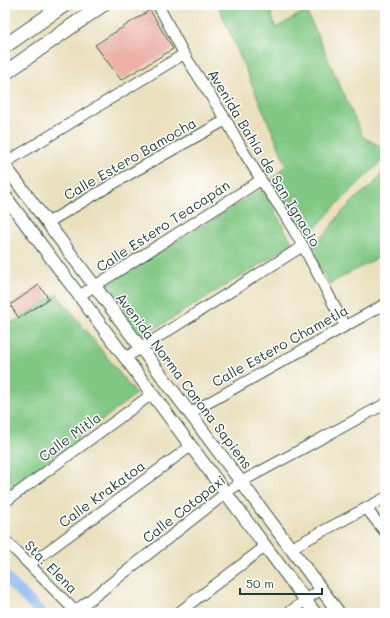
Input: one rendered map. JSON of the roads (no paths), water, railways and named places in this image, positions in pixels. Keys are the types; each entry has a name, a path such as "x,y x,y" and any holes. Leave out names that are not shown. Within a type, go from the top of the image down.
{"main road":[{"path":"5,46 64,5"},
{"path":"5,73 102,5"}],"street":[{"name":"Avenida Bahía de San Ignacio","path":"158,5 184,54 226,120 261,180 281,209 345,326"},
{"path":"5,163 184,54"},
{"name":"Calle Estero Bamocha","path":"47,223 136,170 226,120"},
{"name":"Avenida Norma Corona Sapiens","path":"5,166 339,613"},
{"name":"Calle Estero Teacapán","path":"79,296 261,180"},
{"path":"5,196 315,613"},
{"path":"125,358 302,246"},
{"name":"Calle Estero Chametla","path":"190,413 385,304"},
{"name":"Calle Mitla","path":"5,502 152,394"},
{"name":"Calle Cotopaxi","path":"75,612 241,482 385,404"},
{"name":"Calle Krakatoa","path":"30,564 191,446"},
{"path":"291,548 385,498"},
{"path":"366,508 385,532"},
{"name":"Sta. Elena","path":"5,540 75,612"},
{"path":"178,613 266,546"},
{"path":"288,613 321,589"}],"waterway":[{"path":"5,577 41,613"}]}
